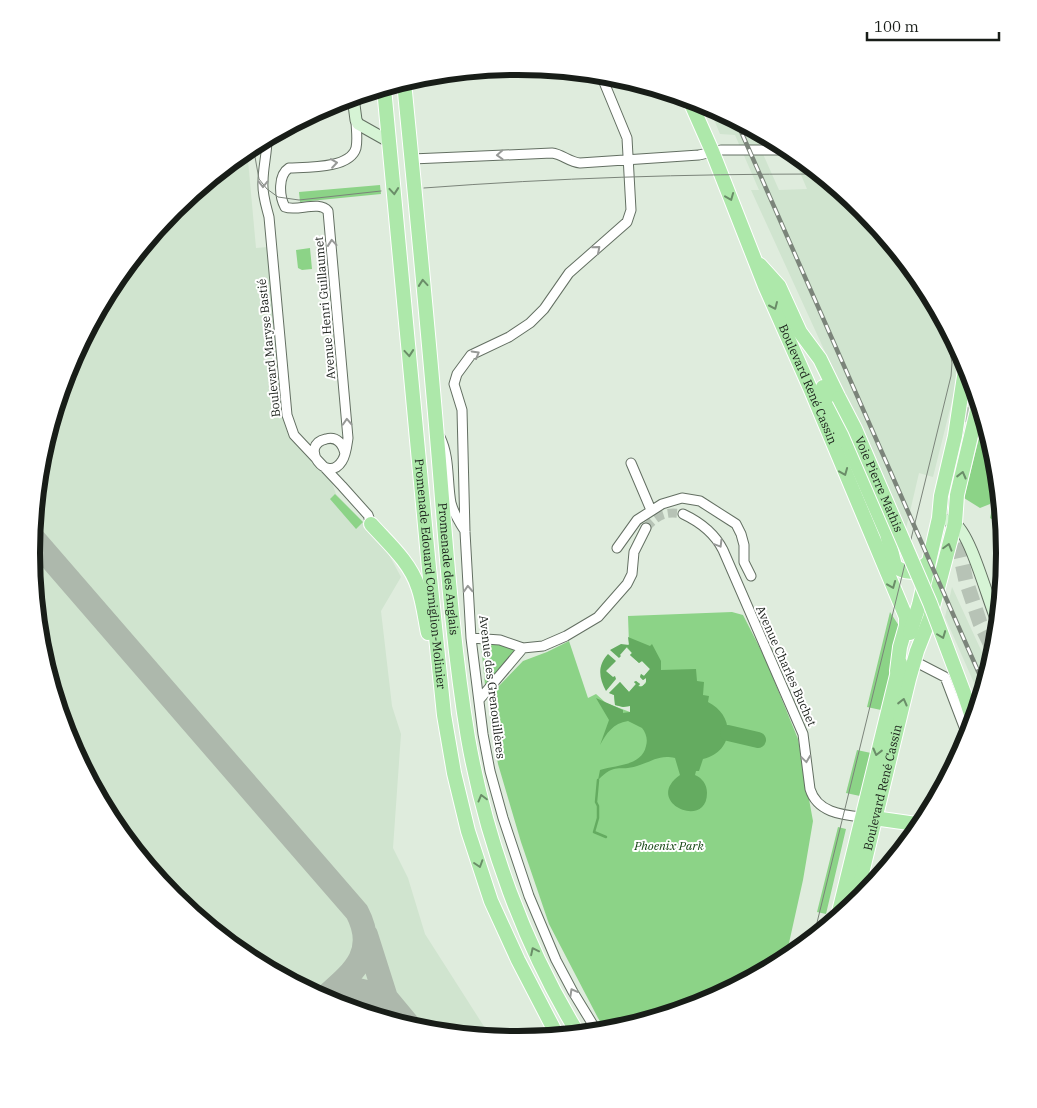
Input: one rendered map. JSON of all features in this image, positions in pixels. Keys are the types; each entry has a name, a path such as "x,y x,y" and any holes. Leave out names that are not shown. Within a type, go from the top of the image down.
{"main road":[{"name":"Promenade des Anglais","path":"406,90 421,159 417,220 456,654 468,738 477,782 505,877 527,936 556,995 575,1029"},
{"name":"Promenade Edouard Corniglion-Molinier","path":"385,95 444,714 460,803 484,880 518,960 555,1031"},
{"path":"354,105 356,120 362,127 390,142 404,161 409,195 417,220"},
{"name":"Boulevard René Cassin","path":"693,109 765,286 810,388 906,621 868,817 856,893"},
{"name":"Voie Pierre Mathis","path":"756,261 779,286 800,332 820,359 856,429 930,603 971,712"},
{"name":"Boulevard René Cassin","path":"897,671 919,605 931,558 939,518 941,496 961,407 964,379"},
{"name":"Boulevard René Cassin","path":"823,386 887,534 893,561 899,569 910,572 924,567 931,558"},
{"path":"961,407 975,409"},
{"name":"Boulevard René Cassin","path":"845,903 868,817 914,661 930,615 955,523 957,495 978,419"},
{"path":"939,518 955,523 964,536 976,560 994,610"},
{"path":"371,524 404,561 418,587 444,714"},
{"path":"868,817 913,824"}],"street":[{"path":"605,84 625,130 628,160"},
{"name":"Avenue Henri Guillaumet","path":"344,456 348,438 348,423 330,220 326,209 322,207 284,207 282,203 281,178 286,169 338,163 349,158 354,152 357,143 356,120"},
{"name":"Boulevard Maryse Bastié","path":"267,148 263,185 270,228 287,415 294,435 368,516 371,524"},
{"path":"421,159 552,153 559,154 572,162 580,163 699,155 712,151 737,149 774,150"},
{"name":"Avenue des Grenouillères","path":"594,1026 556,960 529,896 503,818 490,770 471,638 465,532 462,410 454,384 457,374 471,355 509,337 530,323 544,309 569,273 627,222 631,210 628,160"},
{"name":"Avenue des Grenouillères","path":"436,429 445,446 451,504 456,518 465,532"},
{"path":"342,486 340,471 344,456 344,449 334,438 324,439 316,445 314,455 319,464 323,466 333,468 341,463 344,456"},
{"path":"631,463 651,510"},
{"path":"617,548 637,520 651,510 662,504 682,498 700,501 736,524 744,545 744,562 752,576"},
{"name":"Avenue Charles Buchet","path":"683,514 694,519 713,534 723,550 803,734 812,797 827,810 847,815 868,817"},
{"path":"471,638 500,640 514,643 523,648 543,646 566,636 598,617 627,584 632,574 634,552 646,528"},
{"path":"479,700 523,648"},
{"path":"914,661 945,677 964,728"}],"shaded area":[{"path":"713,117 756,139 779,190 807,189 797,165 834,194 857,216 898,263 916,288 948,342 960,368 959,373 933,477 919,473 905,533 751,190 759,190 735,135 720,134"},
{"path":"248,159 256,248 268,247 286,429 291,439 309,456 332,483 336,494 363,522 373,525 401,577 381,611 392,706 401,734 393,848 408,878 425,934 487,1031 425,1023 365,1007 335,996 279,968 227,934 180,892 139,845 121,820 89,766 65,708 56,678 44,616 41,585 41,523 49,461 65,400 89,342 121,288 139,263 180,216 203,194"},
{"path":"952,587 985,659 977,690 945,617"},
{"path":"628,637 650,646 652,644 661,661 661,670 696,669 697,681 704,682 703,695 709,696 708,702 717,708 727,724 726,742 713,755 703,759 699,771 696,771 695,775 704,782 707,793 704,804 697,810 688,811 679,808 672,803 668,795 670,785 680,775 675,758 664,757 631,768 613,769 598,780 600,770 634,761 644,753 647,743 645,732 642,728 628,721 614,727 600,745 609,720 596,698 623,710 623,713 630,712 630,706 615,705 614,695 609,693 620,682 629,692 636,684 634,682 636,681 640,684 638,686 641,687 646,683 646,678 643,680 640,677 641,674 644,676 650,669 642,661 639,663 630,655 632,653 627,647 619,658 610,650 621,644 629,645"},
{"path":"608,654 616,661 606,671 613,677 615,676 616,679 606,691 600,672 602,663"}],"green space":[{"path":"380,185 381,194 300,202 299,192"},
{"path":"310,248 312,269 302,270 298,268 296,250"},
{"path":"981,430 993,492 990,504 980,508 964,498"},
{"path":"335,494 363,522 356,529 330,499"},
{"path":"994,502 996,522 990,518"},
{"name":"Phoenix Park","path":"732,612 743,615 765,658 798,739 813,821 803,880 788,950 758,968 702,996 642,1016 602,1025 549,924 521,842 498,764 490,721 490,709 497,688 523,661 569,641 588,698 596,694 606,703 630,712 630,706 615,705 614,695 609,693 620,682 629,692 636,684 634,682 636,681 640,684 639,686 643,686 647,680 646,678 643,680 640,677 641,674 644,676 650,669 642,661 639,663 630,655 632,653 626,647 629,644 628,616"},
{"path":"890,612 901,629 881,710 867,707"},
{"path":"497,643 515,648 516,651 485,685 481,644"},
{"path":"857,750 871,753 860,796 846,793"},
{"path":"838,827 846,829 826,914 817,912"}],"waterway":[{"path":"728,733 758,740"},
{"path":"598,780 596,802 598,818 594,832 606,837"}],"taxiway":[{"path":"40,546 357,912 363,927 365,940 363,951 359,962 352,972 329,993"},
{"path":"366,935 386,998 402,1018"},
{"path":"331,994 344,990 361,991 377,996 391,1005"}],"tunnel":[{"path":"971,398 953,481 951,512 966,581 980,623 989,641"},
{"path":"646,528 662,515 671,513 683,514"}],"tram line":[{"path":"255,155 259,179 267,189 278,197 299,200 381,191"},
{"path":"424,188 621,177 810,174"},
{"path":"815,930 951,376 952,363 950,352 937,322"}],"railway":[{"path":"741,131 981,678"}]}
